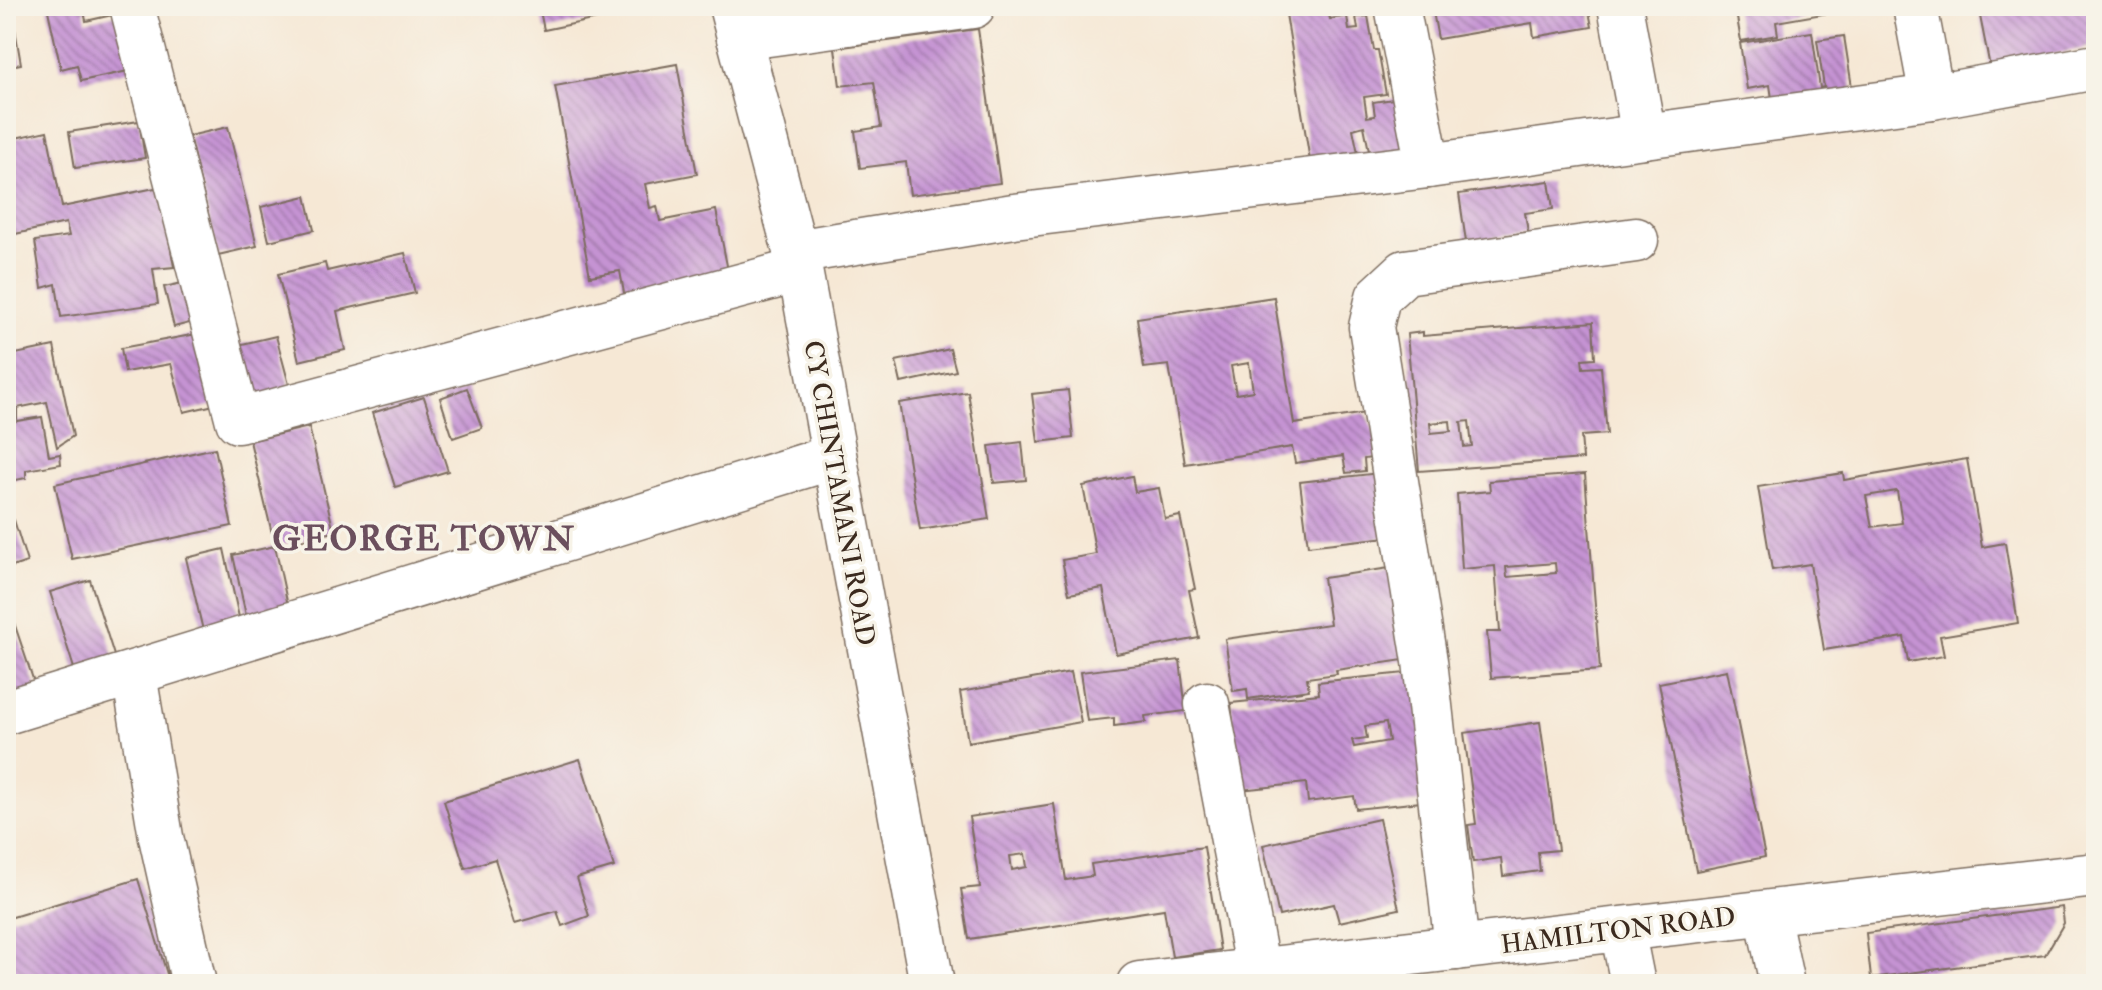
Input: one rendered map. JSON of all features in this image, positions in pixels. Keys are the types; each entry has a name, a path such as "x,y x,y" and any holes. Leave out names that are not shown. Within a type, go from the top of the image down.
{"street":[{"path":"132,6 238,421 797,261 1014,216 1428,166 1932,97 2096,67"},
{"path":"735,22 973,6"},
{"path":"1397,6 1428,166"},
{"path":"1620,6 1644,136"},
{"path":"1915,6 1932,97"},
{"name":"CY CHINTAMANI ROAD","path":"735,22 797,261 932,984"},
{"path":"1457,948 1425,661 1371,327 1378,297 1405,272 1636,240"},
{"path":"6,712 833,457"},
{"path":"134,674 161,837 194,984"},
{"path":"1207,704 1258,971"},
{"name":"HAMILTON ROAD","path":"1139,984 2096,875"},
{"path":"1767,913 1782,984"},
{"path":"1622,929 1633,984"}],"building":[{"path":"6,6 11,6 21,64 6,67"},
{"path":"47,6 102,6 84,11 86,21 134,10 147,67 81,81 77,65 61,69"},
{"path":"539,6 654,6 654,7 544,30"},
{"path":"1333,6 1371,6 1371,8 1334,14"},
{"path":"1432,6 1588,6 1592,27 1534,37 1532,23 1438,39"},
{"path":"1735,6 1833,6 1834,12 1776,22 1778,35 1741,41"},
{"path":"1978,6 2096,6 2096,46 1990,67"},
{"path":"1327,7 1330,19 1347,16 1349,30 1358,29 1356,17 1368,16 1386,94 1364,97 1367,117 1375,116 1373,102 1400,98 1411,160 1311,167 1286,14","holes":["1364,126 1369,151 1358,153 1353,129"]},
{"path":"978,29 1000,183 910,195 906,162 860,168 855,131 881,127 874,82 840,86 835,48"},
{"path":"1812,32 1820,88 1824,87 1817,40 1844,36 1854,100 1774,112 1770,85 1747,89 1740,43"},
{"path":"677,64 697,174 645,184 650,208 657,206 660,221 716,210 731,286 626,304 620,271 590,276 555,86"},
{"path":"139,121 145,158 75,168 69,132"},
{"path":"228,127 257,246 218,255 189,136"},
{"path":"47,131 62,207 160,187 174,267 153,269 158,304 61,317 56,284 42,288 35,241 69,236 66,223 6,236 6,140"},
{"path":"1549,181 1553,209 1525,213 1528,232 1466,242 1459,194"},
{"path":"306,196 314,230 269,241 261,207"},
{"path":"405,253 415,293 337,311 345,350 299,361 278,274 325,263 327,271"},
{"path":"187,282 197,321 174,327 164,287"},
{"path":"1274,297 1294,424 1365,413 1386,456 1364,459 1365,471 1346,473 1343,456 1295,463 1292,447 1185,464 1169,365 1144,368 1137,318","holes":["1249,363 1253,391 1236,394 1231,366"]},
{"path":"1593,322 1595,358 1582,359 1583,368 1601,367 1607,434 1581,436 1583,459 1419,471 1407,334 1423,332 1423,336","holes":["1450,421 1451,431 1431,433 1430,423","1469,421 1472,446 1464,447 1461,422"]},
{"path":"197,334 214,405 184,412 171,364 125,372 121,348"},
{"path":"276,336 291,392 252,402 238,345"},
{"path":"54,346 73,436 57,447 47,402 17,408 17,421 42,417 49,456 60,454 61,464 26,470 26,478 6,482 6,356"},
{"path":"950,349 956,371 901,383 896,361"},
{"path":"467,388 482,428 453,438 440,398"},
{"path":"1068,390 1073,438 1038,442 1032,394"},
{"path":"968,392 989,519 920,530 899,403"},
{"path":"424,397 448,471 395,487 372,413"},
{"path":"309,427 334,532 275,546 250,441"},
{"path":"1022,442 1026,480 994,483 989,446"},
{"path":"215,448 232,526 72,559 55,484"},
{"path":"1967,459 1982,547 2005,543 2018,623 1940,636 1944,656 1908,662 1904,637 1824,650 1810,564 1772,570 1758,487 1843,473 1844,480","holes":["1897,491 1902,523 1872,527 1866,496"]},
{"path":"1388,472 1396,536 1308,546 1300,482"},
{"path":"1585,474 1600,670 1491,678 1487,632 1500,632 1495,566 1462,569 1457,494 1490,491 1489,481","holes":["1555,563 1556,573 1507,577 1506,567"]},
{"path":"1132,476 1135,492 1159,488 1165,519 1180,516 1195,589 1189,590 1199,638 1116,654 1103,588 1069,594 1062,560 1096,554 1083,486"},
{"path":"14,520 27,562 6,569 6,523"},
{"path":"275,546 290,615 248,625 233,555"},
{"path":"224,549 242,631 205,639 186,558"},
{"path":"1403,566 1417,658 1336,670 1337,674 1307,678 1309,690 1248,699 1247,689 1233,691 1225,639 1330,624 1323,578"},
{"path":"90,580 118,668 78,681 50,592"},
{"path":"6,599 37,691 6,702"},
{"path":"1180,660 1186,711 1145,716 1146,722 1114,726 1114,718 1087,721 1080,672"},
{"path":"1727,670 1765,857 1696,871 1659,683"},
{"path":"1071,672 1081,722 968,742 960,692"},
{"path":"1415,672 1430,801 1356,809 1354,796 1308,802 1306,783 1240,790 1231,703 1319,694 1318,682","holes":["1386,723 1389,741 1354,747 1352,740 1367,738 1365,726"]},
{"path":"1540,722 1558,850 1538,852 1540,871 1503,876 1501,858 1473,862 1468,825 1476,824 1464,733"},
{"path":"580,759 614,867 577,878 589,916 562,926 557,911 515,923 495,859 465,868 444,801"},
{"path":"1054,804 1066,880 1093,876 1091,864 1204,847 1220,950 1172,957 1164,909 969,939 961,889 980,887 969,817","holes":["1025,854 1027,867 1012,870 1010,856"]},
{"path":"1379,819 1399,909 1339,922 1334,904 1279,916 1263,845"},
{"path":"138,879 170,984 16,984 6,952 6,919"},
{"path":"2062,907 2064,923 2045,955 1871,978 1866,933"}],"district":[{"name":"GEORGE TOWN","path":"424,538"}]}
